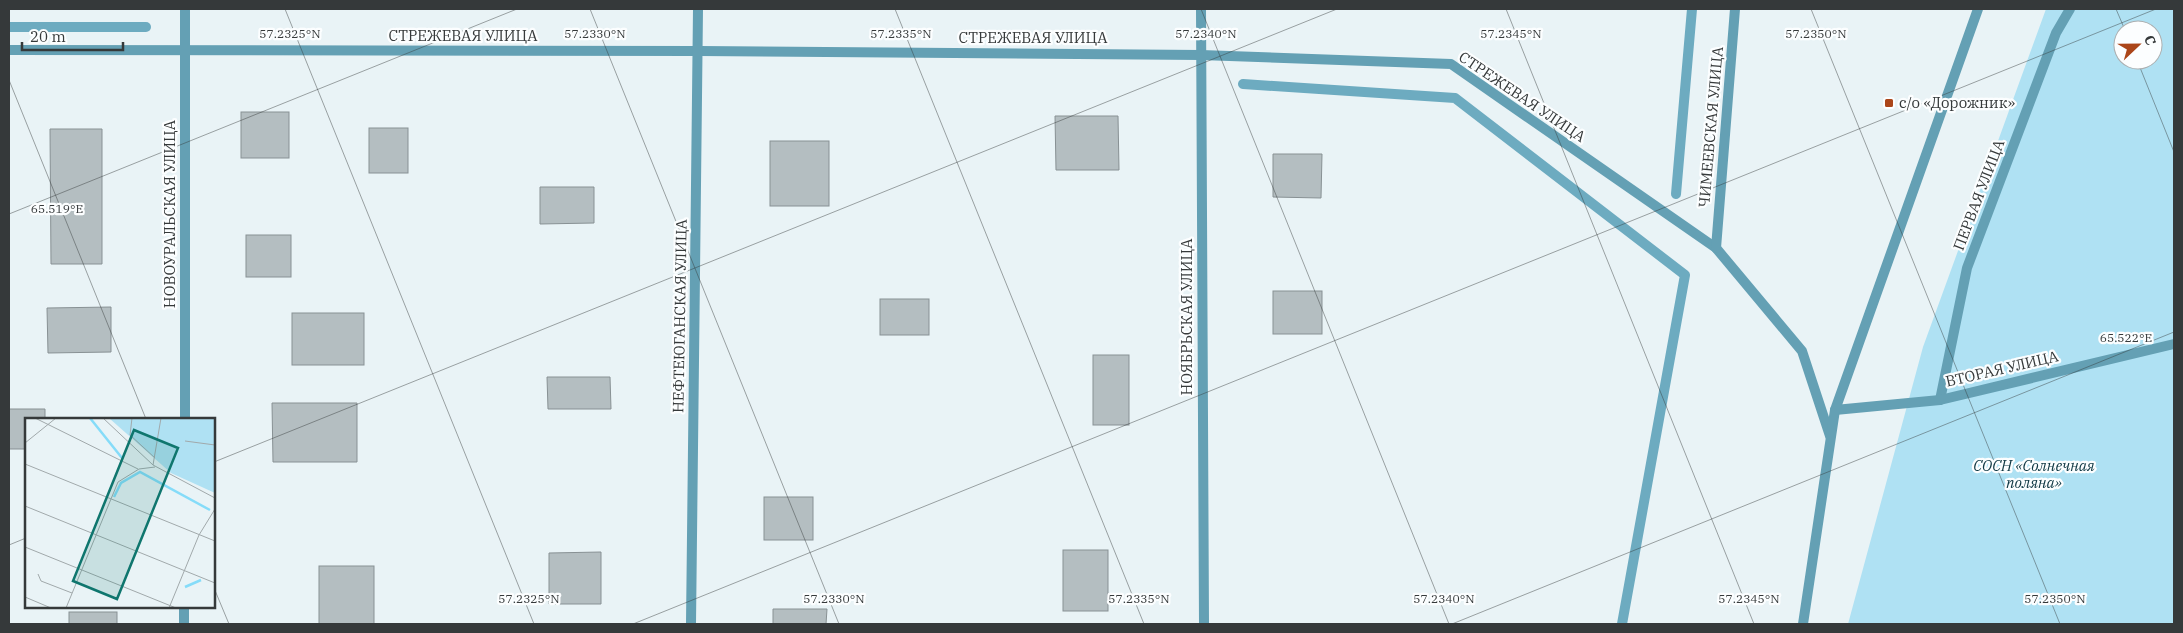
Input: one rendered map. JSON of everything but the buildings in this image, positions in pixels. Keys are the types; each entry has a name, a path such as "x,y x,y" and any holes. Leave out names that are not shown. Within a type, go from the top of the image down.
{"street":[{"name":"НОВОУРАЛЬСКАЯ УЛИЦА","path":"185,418 186,9"},
{"name":"НЕФТЕЮГАНСКАЯ УЛИЦА","path":"692,624 698,9"},
{"name":"НОЯБРЬСКАЯ УЛИЦА","path":"1201,9 1204,624"},
{"name":"ЧИМЕЕВСКАЯ УЛИЦА","path":"1716,248 1735,9"},
{"path":"1802,624 1835,410 1978,9"},
{"name":"ПЕРВАЯ УЛИЦА","path":"1940,400 1967,268 2056,33 2070,9"},
{"name":"СТРЕЖЕВАЯ УЛИЦА","path":"9,50 699,51 1201,55 1450,64 1716,248 1802,352 1830,436"},
{"name":"ВТОРАЯ УЛИЦА","path":"1835,410 1940,400 2174,344"},
{"path":"184,608 184,624"}],"green space":[{"name":"СОСН «Солнечная поляна»","path":"2046,9 2174,9 2174,624 1848,624 1923,347"}],"waterway":[{"path":"1676,194 1692,9"},
{"path":"9,27 146,27"},
{"path":"1243,84 1455,98 1685,275 1622,624"}],"place":[{"name":"с/о «Дорожник»","path":"1889,103"}]}
